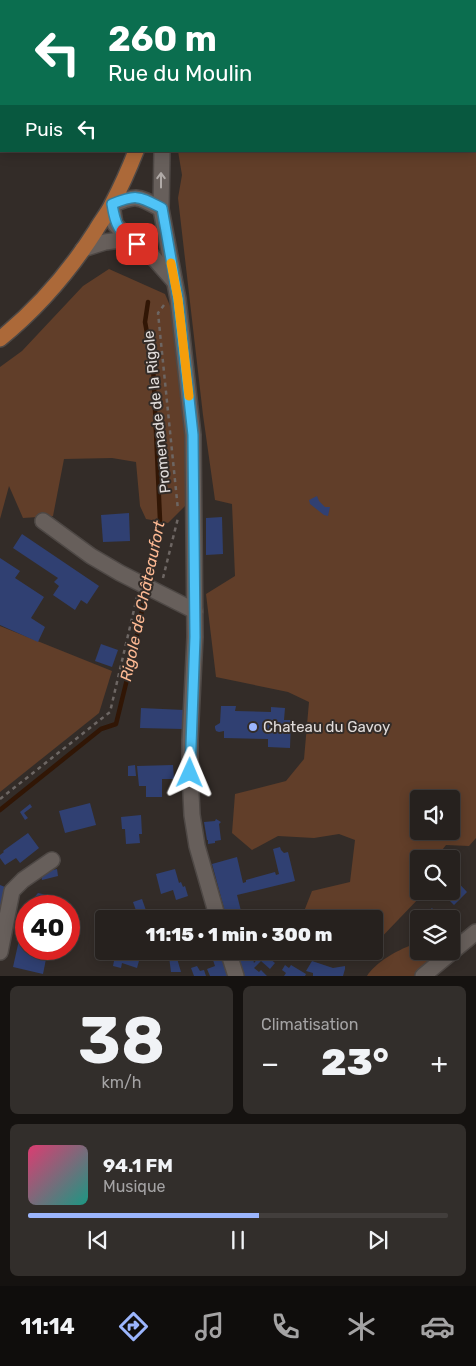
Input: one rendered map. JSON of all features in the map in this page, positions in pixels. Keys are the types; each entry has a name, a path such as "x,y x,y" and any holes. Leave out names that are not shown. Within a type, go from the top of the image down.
{"main road":[{"path":"0,338 35,307 84,249 112,204 136,152"}],"street":[{"path":"162,152 162,208 178,299 193,435 195,637 190,773 192,815 197,846 215,910"},
{"path":"162,208 143,199 129,197 112,204 115,224 128,239 146,250 174,281"},
{"path":"84,249 105,242 128,239"},
{"path":"42,521 91,556 195,612"},
{"path":"0,952 12,891 23,880 52,860"},
{"path":"423,976 476,932"},
{"path":"231,960 236,976"}],"path":[{"name":"Promenade de la Rigole","path":"158,593 178,517 158,313 168,300 178,299"},
{"path":"0,799 110,712 141,584"}],"shaded area":[{"path":"178,152 476,152 476,838 469,846 446,845 442,850 410,850 410,900 417,900 383,936 383,910 305,910 312,891 350,882 355,840 339,834 314,838 278,836 252,850 232,833 235,794 286,781 304,759 309,702 288,692 216,677 206,594 235,576 232,504 215,500 203,415 178,198 182,175"},
{"path":"109,269 165,294 174,315 186,450 188,503 168,523 146,519 140,506 136,462 112,458 64,459 53,516 23,518 9,486 0,519 0,367 22,351 83,286"},
{"path":"0,626 112,671 99,713 0,792"},
{"path":"410,946 410,960 428,960 414,976 367,976 375,966"}],"building":[{"path":"317,496 325,507 330,507 328,516 310,504 309,500"},
{"path":"129,513 130,541 103,542 101,515"},
{"path":"222,517 223,554 206,555 206,518"},
{"path":"22,534 99,586 87,604 81,600 75,610 53,595 59,586 54,582 58,578 13,548"},
{"path":"0,558 20,571 15,578 44,597 31,618 45,627 38,642 0,625"},
{"path":"101,644 118,650 112,667 95,661"},
{"name":"Chateau du Gavoy","path":"221,706 236,706 235,711 271,712 271,707 285,708 284,720 291,720 290,748 268,747 268,739 224,738 224,731 216,731 215,728 220,723"},
{"path":"141,708 184,710 183,729 140,728"},
{"path":"135,765 136,776 128,776 128,766"},
{"path":"173,765 174,779 162,779 162,797 146,797 146,786 139,786 137,766"},
{"path":"90,803 96,825 65,833 59,811"},
{"path":"30,804 32,807 24,813 28,818 25,820 20,812"},
{"path":"141,815 142,834 139,834 140,843 126,844 125,829 122,829 121,817"},
{"path":"216,819 221,822 219,824 221,840 208,844 204,822 215,821"},
{"path":"28,833 39,848 20,863 16,858 5,865 0,855"},
{"path":"280,847 284,853 288,852 295,881 237,895 241,910 225,910 212,864 237,857 243,883 246,880 275,872 276,875 279,874 273,849"},
{"path":"57,869 58,876 42,880 41,873"},
{"path":"175,869 179,883 181,882 183,887 185,886 188,896 176,900 173,890 161,894 156,874"},
{"path":"460,884 467,892 460,899"},
{"path":"0,885 5,887 1,906 0,906"},
{"path":"142,899 146,910 136,910 133,902"},
{"path":"449,900 459,900 454,905"},
{"path":"15,958 15,960 46,960 43,974 13,967"},
{"path":"114,960 139,960 137,968 122,963 121,968 113,966"},
{"path":"169,960 177,960 181,972 171,972"},
{"path":"213,960 225,960 231,976 210,976 207,969 215,966"},
{"path":"239,960 253,960 254,963 257,960 271,960 275,963 270,969 261,961 254,968 259,972 261,970 267,976 244,976"},
{"path":"312,961 333,968 345,966 343,976 313,976 313,973 306,971"},
{"path":"285,965 289,968 291,965 306,974 305,976 284,976 286,973 282,970"},
{"path":"197,966 200,971 204,970 206,976 194,976 191,968"}],"waterway":[{"name":"Rigole de Châteaufort","path":"0,810 101,729 116,724 133,655 160,520 153,365 145,322 148,302"}],"slow traffic":[{"path":"171,263 178,299 189,396"}],"place":[{"name":"Chateau du Gavoy","path":"253,727"}],"route":[{"path":"137,244 128,239 115,224 112,204 129,197 143,199 162,208 178,299 193,435 195,637 190,773"}]}
